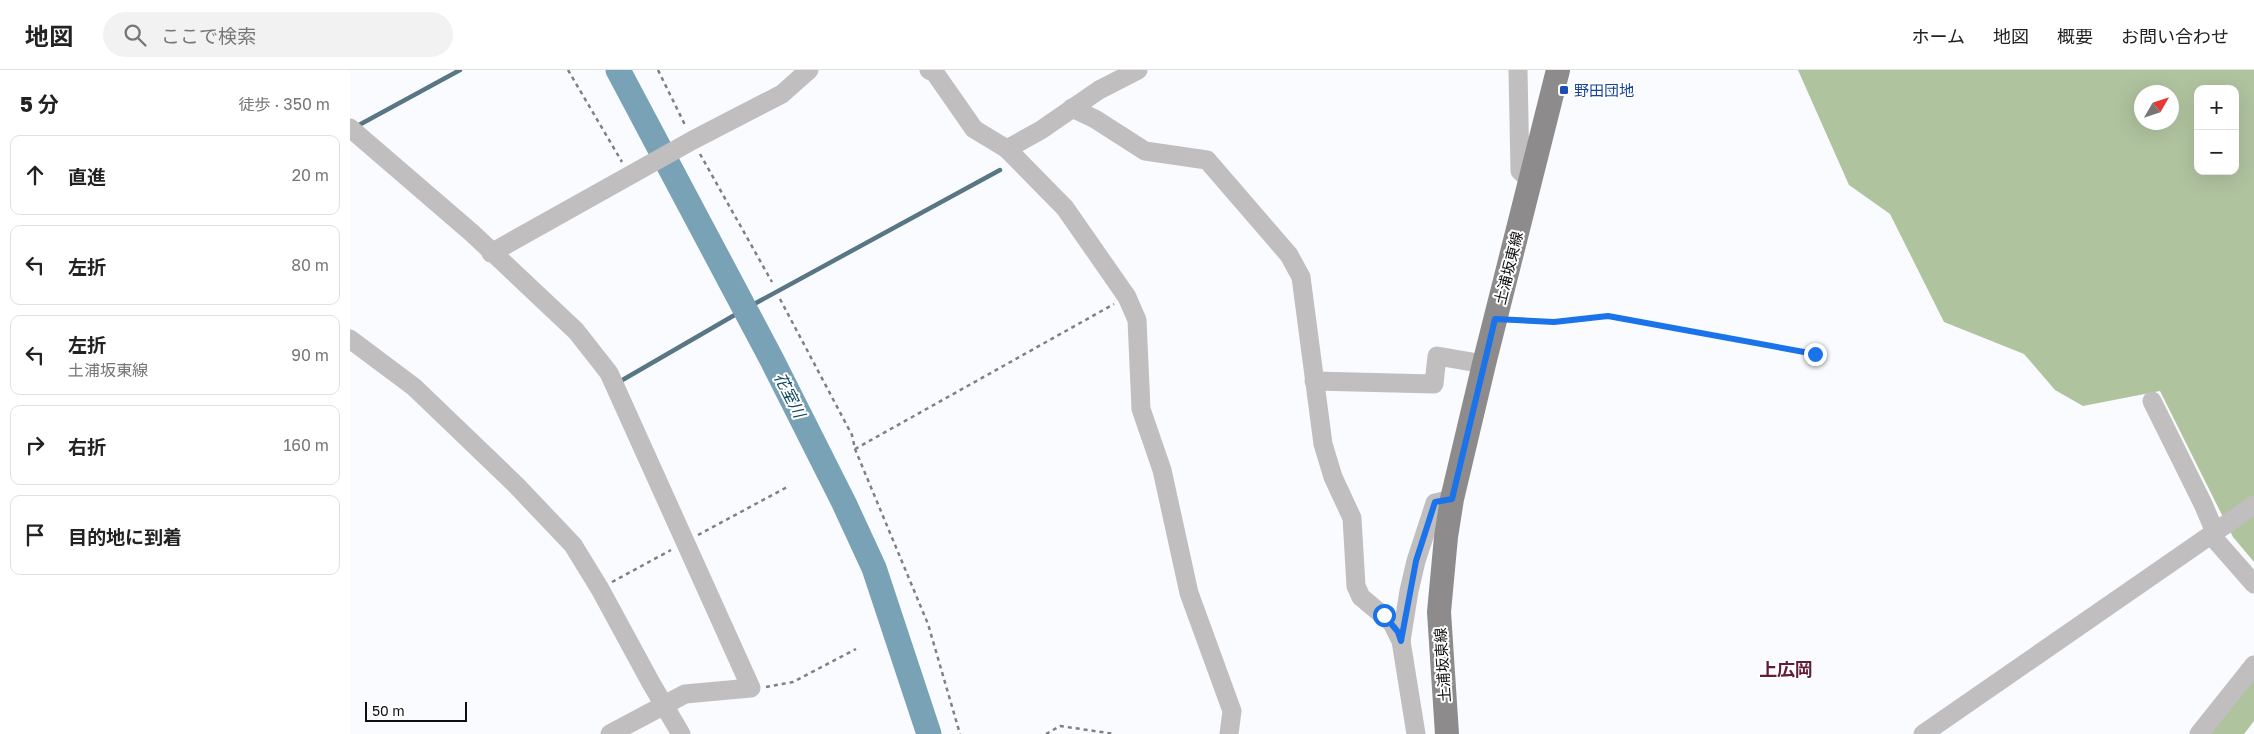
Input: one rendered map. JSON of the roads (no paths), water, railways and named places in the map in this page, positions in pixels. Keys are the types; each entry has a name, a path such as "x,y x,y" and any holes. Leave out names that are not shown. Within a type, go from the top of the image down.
{"main road":[{"name":"土浦坂東線","path":"1447,734 1439,612 1442,566 1452,499 1558,70"}],"street":[{"path":"491,253 693,140 782,94 809,70"},
{"path":"929,70 935,73 974,129 1007,150 1065,208 1127,297 1137,320 1141,408 1162,470 1189,593 1232,711 1229,734"},
{"path":"1007,150 1099,90 1138,70"},
{"path":"1518,70 1520,171 1531,181"},
{"path":"1072,108 1145,151 1206,160 1289,255 1298,268 1301,277 1314,381 1327,460 1352,518 1358,592 1370,606 1392,623 1401,641 1416,734"},
{"path":"350,128 472,233 491,253 576,331 608,373 751,688 685,694 610,734"},
{"path":"350,339 414,387 529,498 573,545 600,589 681,734"},
{"path":"1314,381 1434,384 1438,356 1484,364"},
{"path":"2152,401 2203,504 2213,534 2254,584"},
{"path":"1401,641 1416,561 1435,502 1452,499"},
{"path":"1923,734 2254,505"},
{"path":"2200,734 2254,665"}],"waterway":[{"path":"359,125 460,70"},
{"name":"花室川","path":"618,70 772,360 844,503 874,568 929,734"},
{"path":"619,382 745,309 1000,170"}],"place":[{"name":"野田団地","path":"1564,90"}],"district":[{"name":"上広岡","path":"1786,669"}]}
